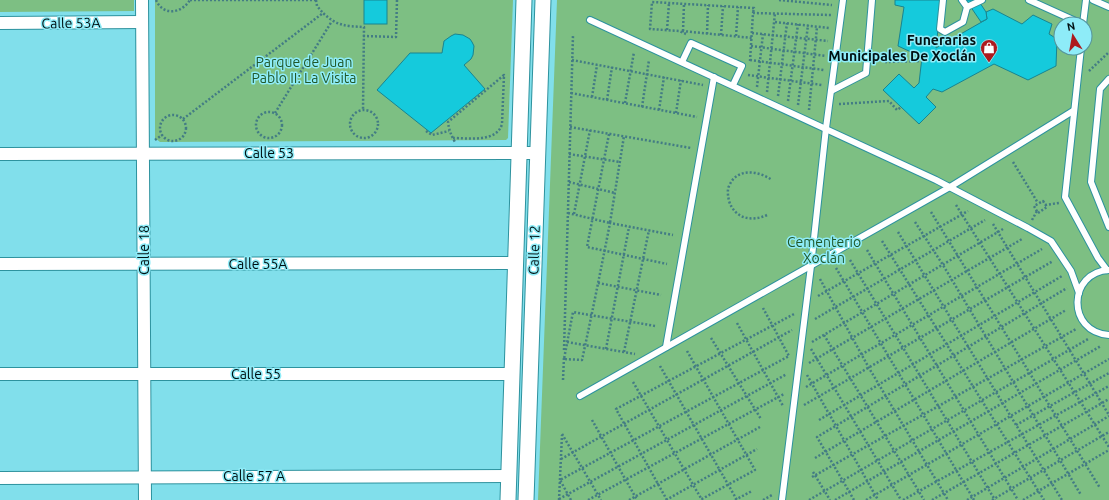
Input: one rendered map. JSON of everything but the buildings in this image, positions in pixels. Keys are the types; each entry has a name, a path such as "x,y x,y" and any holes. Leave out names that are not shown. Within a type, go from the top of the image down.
{"street":[{"name":"Calle 18","path":"142,0 145,500"},
{"name":"Calle 12","path":"508,500 524,0"},
{"name":"Calle 12","path":"526,500 543,0"},
{"name":"Calle 53A","path":"0,23 142,22"},
{"name":"Calle 53","path":"0,154 537,153"},
{"name":"Calle 55A","path":"0,264 516,263"},
{"name":"Calle 55","path":"0,374 512,374"},
{"path":"511,408 529,407"},
{"name":"Calle 57 A","path":"0,478 509,476"}],"lane":[{"path":"782,500 811,266 826,128 843,0"},
{"path":"831,91 866,73 872,0"},
{"path":"943,0 940,29 945,32 963,22 967,8 982,0"},
{"path":"962,0 967,8"},
{"path":"1029,0 1064,16"},
{"path":"1083,16 1086,0"},
{"path":"1093,0 1109,8"},
{"path":"590,20 826,128 950,187 1051,241 1071,271 1078,293"},
{"path":"682,62 691,43 742,66 733,85"},
{"path":"1080,56 1065,196 1098,258 1108,270 1091,276 1083,283 1078,293 1077,303 1079,314 1084,323 1092,330 1109,335"},
{"path":"666,347 714,77"},
{"path":"1109,79 1100,89 1091,182 1109,227"},
{"path":"580,396 950,187 1073,111"}],"path":[{"path":"155,0 161,8 172,12 182,9 190,0 316,0 317,6 332,21 344,26 364,27 363,110"},
{"path":"363,36 396,37 397,0"},
{"path":"779,0 805,1 832,5"},
{"path":"750,66 752,38 753,13 754,8 652,2 650,29 752,38"},
{"path":"667,30 669,3"},
{"path":"683,31 684,4"},
{"path":"707,34 708,5"},
{"path":"721,35 722,6"},
{"path":"736,36 738,7"},
{"path":"183,119 323,13"},
{"path":"753,13 831,15"},
{"path":"768,92 775,13"},
{"path":"274,113 332,21"},
{"path":"774,22 829,28"},
{"path":"778,96 787,23"},
{"path":"788,101 798,24"},
{"path":"798,105 808,26"},
{"path":"809,110 817,26"},
{"path":"679,31 686,34"},
{"path":"752,33 828,41"},
{"path":"757,87 763,34"},
{"path":"563,380 566,341 573,35"},
{"path":"751,46 826,56"},
{"path":"625,103 634,52"},
{"path":"1086,74 1109,52"},
{"path":"572,60 703,85"},
{"path":"642,107 649,60"},
{"path":"750,60 824,70"},
{"path":"885,62 922,61"},
{"path":"592,97 597,65"},
{"path":"607,100 612,68"},
{"path":"453,138 481,138 490,136 500,129 502,124 504,75 448,122 449,131 456,144"},
{"path":"745,75 823,85"},
{"path":"659,110 664,77"},
{"path":"676,113 681,80"},
{"path":"571,93 697,117"},
{"path":"838,104 889,102 897,110 901,107"},
{"path":"363,110 372,112 376,116 378,124 376,133 363,139 354,135 350,122 355,114 363,110"},
{"path":"263,113 274,113 281,121 281,129 276,136 272,138 264,137 257,132 255,127 257,119 263,113"},
{"path":"172,115 177,116 183,119 186,124 184,136 177,140 169,140 162,135 160,126 164,118 172,115"},
{"path":"570,127 691,148"},
{"path":"574,214 590,130"},
{"path":"426,131 432,134 449,131"},
{"path":"609,134 587,247 667,264"},
{"path":"154,141 162,135"},
{"path":"564,359 582,360 605,251 624,136"},
{"path":"570,154 620,162"},
{"path":"1013,162 1038,203"},
{"path":"767,215 758,218 747,218 738,215 730,202 728,189 734,179 743,173 757,173 772,180"},
{"path":"569,182 615,192"},
{"path":"1032,221 1037,212 1047,208 1043,201 1034,206 1037,212"},
{"path":"1045,205 1060,202"},
{"path":"956,206 1046,346 1109,448 1085,464 1023,500"},
{"path":"817,296 968,211"},
{"path":"932,212 1100,488"},
{"path":"568,213 673,235"},
{"path":"814,319 985,220"},
{"path":"915,222 970,308 1081,495"},
{"path":"967,500 1109,415 993,224"},
{"path":"606,349 629,226"},
{"path":"811,343 1003,229"},
{"path":"624,352 649,230"},
{"path":"898,232 1062,500"},
{"path":"808,364 1022,239"},
{"path":"882,241 1044,500"},
{"path":"806,387 1042,249"},
{"path":"867,250 1018,500"},
{"path":"850,260 994,500 1109,432"},
{"path":"803,406 1053,261"},
{"path":"836,268 974,500"},
{"path":"819,420 1062,276"},
{"path":"820,278 869,368 948,500"},
{"path":"598,283 661,295"},
{"path":"854,500 818,437 1067,288"},
{"path":"560,480 789,356 763,308"},
{"path":"815,458 1066,310"},
{"path":"566,341 573,312 655,326"},
{"path":"757,449 667,500 616,409 794,314"},
{"path":"737,323 783,406"},
{"path":"830,500 814,475 1076,329"},
{"path":"561,459 792,330"},
{"path":"824,335 924,500"},
{"path":"711,338 761,419"},
{"path":"809,500 1088,339"},
{"path":"566,341 635,354"},
{"path":"834,500 1101,346"},
{"path":"810,349 902,500 1109,386"},
{"path":"633,382 701,500 755,470 687,351"},
{"path":"866,500 1109,358"},
{"path":"660,366 736,500 752,491"},
{"path":"1016,425 1109,373"},
{"path":"559,499 787,374"},
{"path":"807,375 878,500"},
{"path":"588,500 784,394"},
{"path":"932,500 1109,400"},
{"path":"592,420 637,500"},
{"path":"629,500 760,427"},
{"path":"559,499 562,434 601,500"},
{"path":"560,480 571,500"},
{"path":"763,500 772,495"}],"green space":[{"path":"0,0 134,0 134,11 0,12"},
{"name":"Parque de Juan Pablo II: La Visita","path":"155,0 513,0 508,138 506,140 160,142 155,138"},
{"name":"Cementerio Xoclán","path":"557,0 1109,0 1109,500 538,500"}],"place":[{"name":"Funerarias Municipales De Xoclán","path":"989,63"}]}
